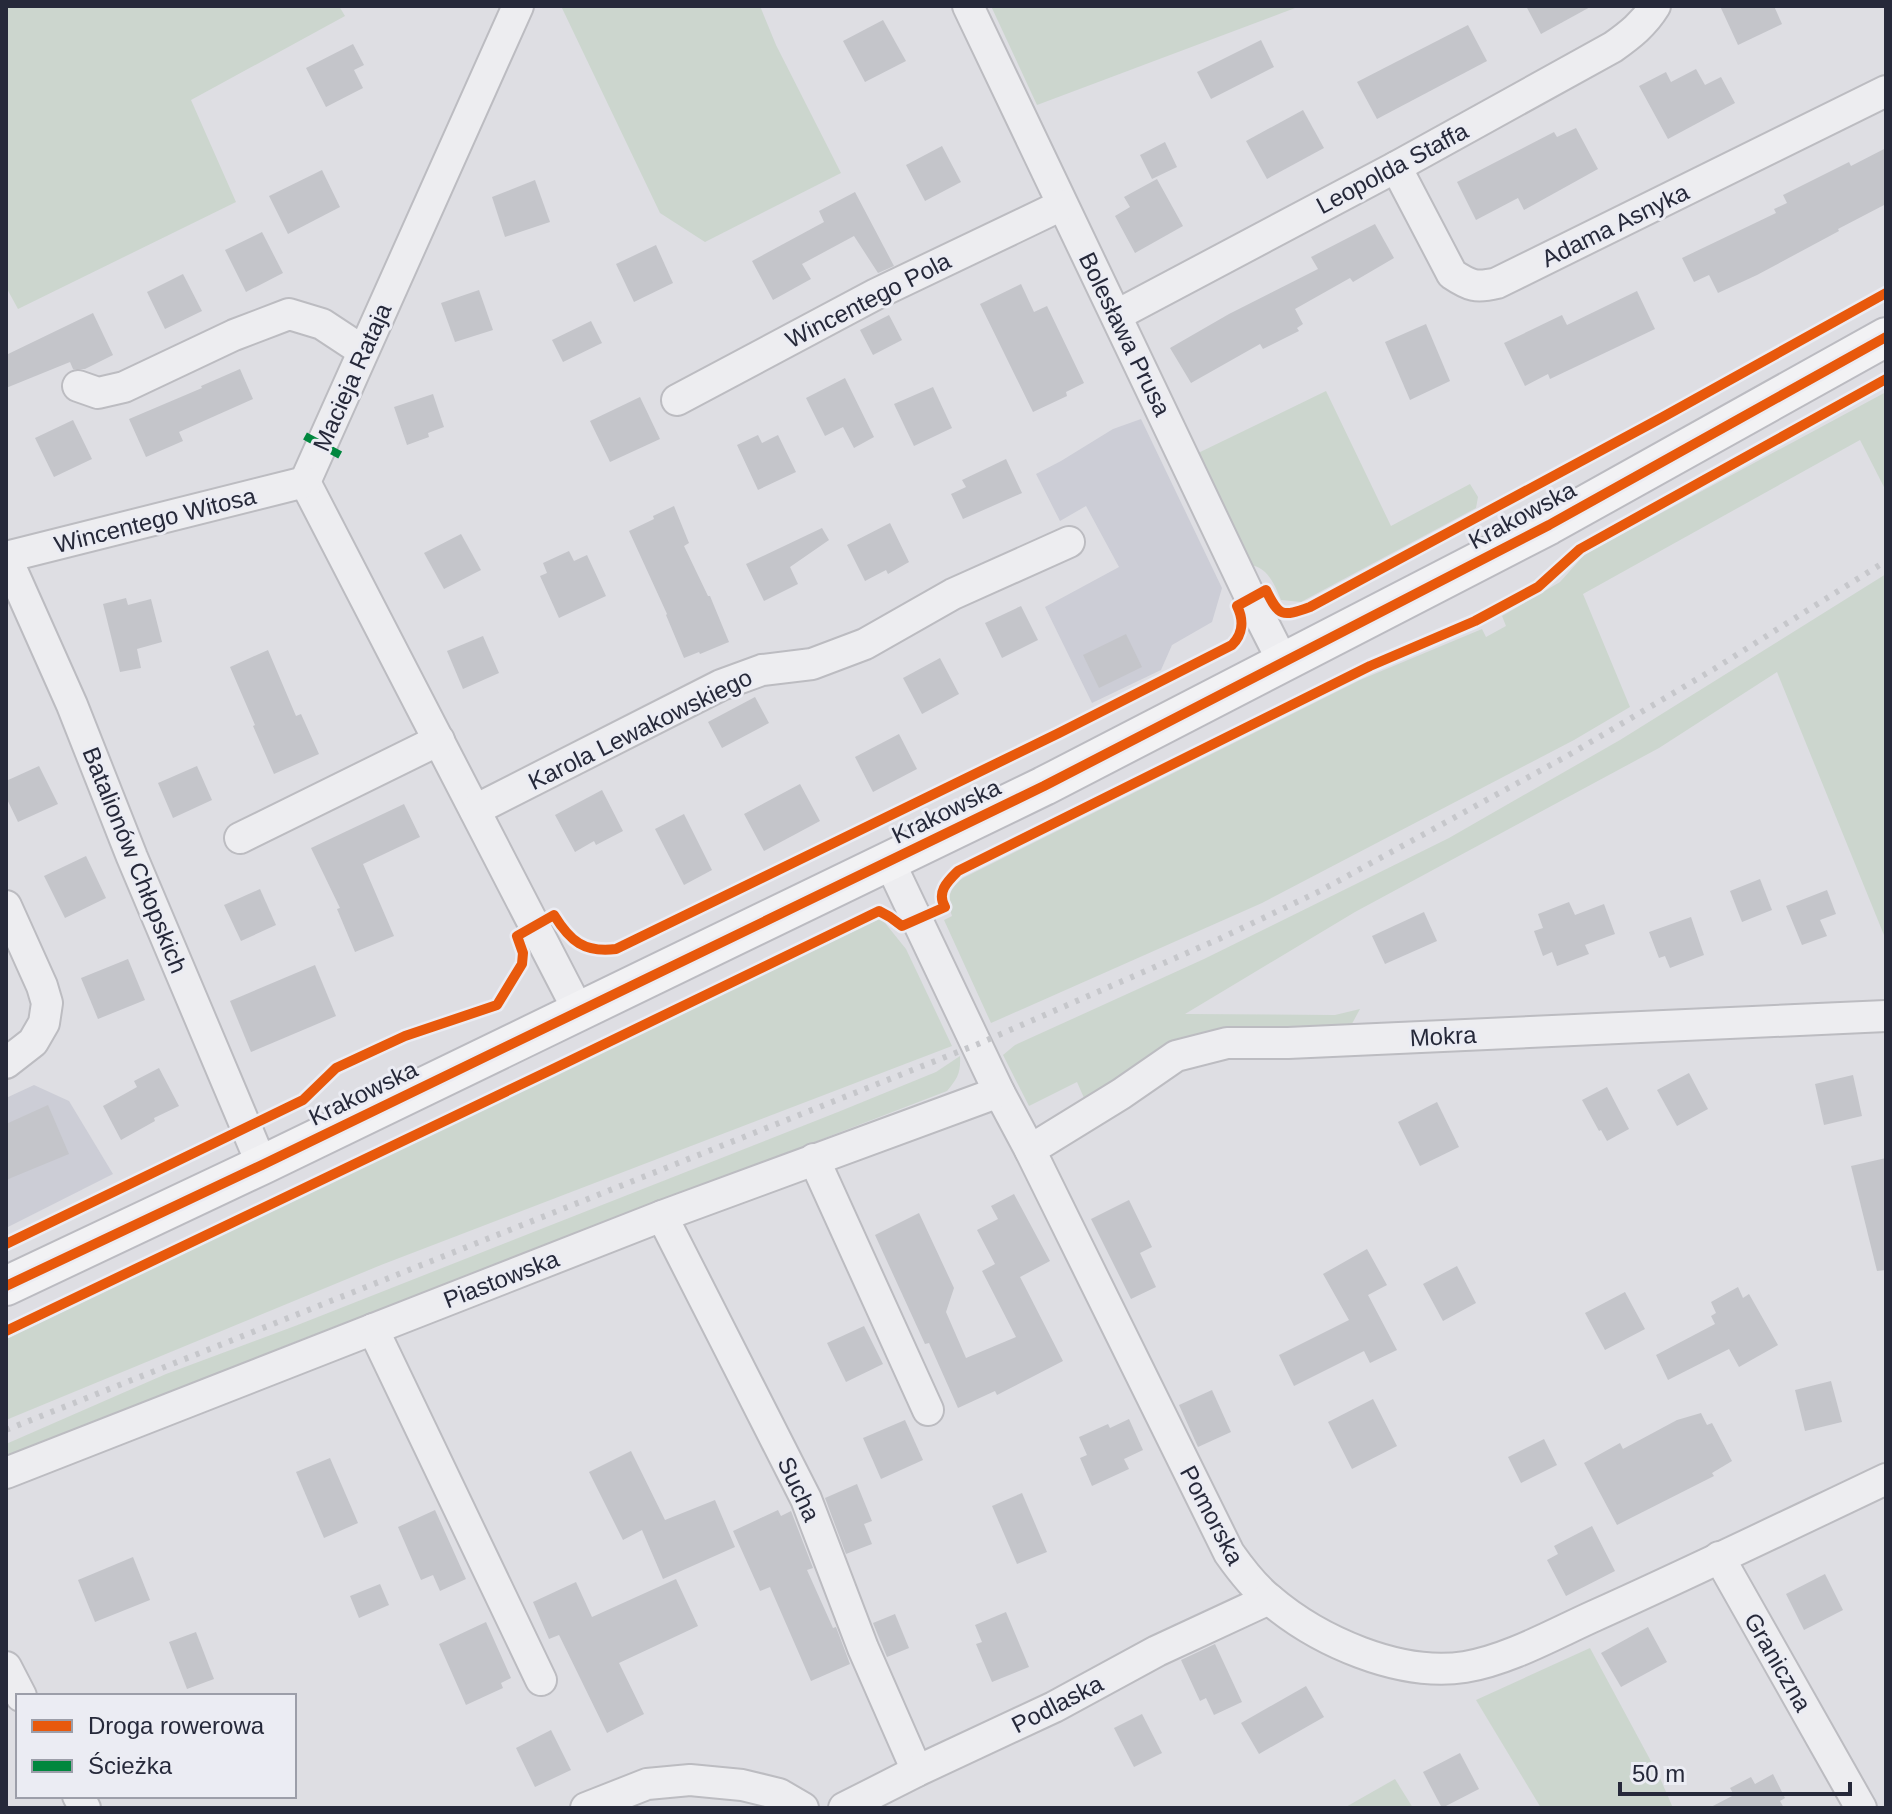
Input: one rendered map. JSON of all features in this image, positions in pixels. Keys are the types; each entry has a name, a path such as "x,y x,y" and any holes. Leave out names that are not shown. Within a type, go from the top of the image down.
{"main road":[{"name":"Krakowska","path":"6,1286 1044,786 1549,525 1886,337"}],"street":[{"name":"Macieja Rataja","path":"305,482 518,6"},
{"name":"Bolesława Prusa","path":"968,6 1283,662"},
{"name":"Leopolda Staffa","path":"1117,315 1396,167 1613,47 1638,28 1655,6"},
{"name":"Adama Asnyka","path":"1396,167 1452,274 1468,285 1482,287 1511,277 1886,91"},
{"name":"Wincentego Pola","path":"677,400 876,294 1062,205"},
{"path":"78,386 98,393 124,387 234,335 289,314 322,324 363,351"},
{"path":"305,482 579,1012"},
{"name":"Wincentego Witosa","path":"6,557 305,482"},
{"name":"Karola Lewakowskiego","path":"475,810 721,685 762,670 812,664 865,644 953,594 1069,542"},
{"name":"Batalionów Chłopskich","path":"6,557 72,705 132,857 262,1165"},
{"path":"240,838 439,740"},
{"name":"Pomorska","path":"889,861 999,1092 1229,1553 1269,1599 1297,1620 1353,1649 1395,1663 1432,1668 1464,1667 1499,1658 1886,1479"},
{"path":"6,906 47,1003 44,1023 33,1042 6,1063"},
{"name":"Mokra","path":"1030,1150 1176,1056 1227,1043 1288,1043 1886,1016"},
{"name":"Piastowska","path":"6,1473 662,1216 999,1092"},
{"path":"814,1159 928,1410"},
{"name":"Sucha","path":"662,1216 806,1499 863,1648 917,1771"},
{"path":"373,1329 541,1680"},
{"name":"Graniczna","path":"1719,1557 1861,1808"},
{"name":"Podlaska","path":"844,1808 1054,1707 1157,1651 1269,1599"},
{"path":"6,1667 20,1694"},
{"path":"586,1808 647,1784 690,1780 742,1785 779,1794 803,1808"}],"shaded area":[{"path":"6,6 339,6 345,16 191,100 236,202 18,309 6,287"},
{"path":"561,6 760,6 776,45 841,173 705,242 660,213"},
{"path":"991,6 1294,6 1295,8 1037,105"},
{"path":"1326,391 1391,526 1470,484 1478,497 1476,508 1301,602 1281,600 1264,571 1246,565 1194,455"},
{"path":"1886,392 1886,491 1860,440 1583,594 1630,707 1574,740 1262,903 991,1023 944,920 952,916 950,894 963,878 1360,680 1482,629 1486,637 1506,626 1502,616 1560,582 1585,554"},
{"path":"1141,419 1222,588 1212,622 1172,645 1161,670 1092,703 1045,607 1119,567 1086,506 1060,521 1036,474 1113,429"},
{"path":"1886,574 1886,940 1777,672 1659,748 1355,912 1185,1014 1335,1015 1360,1009 1347,1033 1191,1038 1088,1107 1077,1082 1029,1106 1003,1055 1015,1045 1204,959 1449,838 1620,740"},
{"path":"881,918 906,949 952,1046 381,1265 6,1420 6,1339"},
{"path":"960,1056 958,1075 947,1091 295,1342 6,1457 6,1444 166,1374 838,1112 936,1072"},
{"path":"34,1085 69,1101 113,1174 6,1228 6,1098"},
{"path":"1590,1648 1673,1808 1541,1808 1476,1700"},
{"path":"1395,1779 1413,1808 1344,1808"}],"building":[{"path":"1526,6 1592,6 1541,34"},
{"path":"1720,6 1774,6 1782,24 1738,45"},
{"path":"883,20 906,61 865,82 843,41"},
{"path":"1468,25 1487,61 1377,119 1357,82"},
{"path":"1261,40 1274,67 1211,99 1197,72"},
{"path":"353,44 364,65 354,70 363,88 326,107 306,68"},
{"path":"1696,69 1705,85 1721,77 1735,103 1668,139 1639,86 1666,72 1671,82"},
{"path":"1303,110 1324,148 1267,179 1246,141"},
{"path":"1576,128 1598,169 1524,210 1518,198 1476,220 1457,182 1554,132 1557,137"},
{"path":"1165,142 1177,167 1152,179 1140,155"},
{"path":"942,146 961,182 925,201 906,165"},
{"path":"1886,148 1886,204 1718,293 1709,275 1694,282 1682,258 1776,213 1774,209 1787,203 1783,195 1849,162 1851,166"},
{"path":"322,170 340,207 288,234 269,196"},
{"path":"1157,179 1183,226 1135,253 1115,216 1130,207 1124,197"},
{"path":"535,180 550,222 505,237 492,197"},
{"path":"855,192 894,266 878,273 854,236 802,264 811,279 773,300 752,261 824,222 819,211"},
{"path":"1375,224 1394,258 1353,282 1350,278 1295,309 1303,324 1297,328 1299,331 1263,349 1260,344 1191,383 1170,348 1318,269 1311,257"},
{"path":"262,232 283,273 246,292 225,250"},
{"path":"656,245 673,283 634,302 616,264"},
{"path":"183,274 202,311 165,329 147,292"},
{"path":"1021,284 1034,312 1047,306 1084,383 1066,392 1067,396 1033,412 980,304"},
{"path":"479,290 493,330 455,342 441,303"},
{"path":"1637,291 1655,329 1550,379 1548,374 1525,386 1504,343 1562,315 1567,325"},
{"path":"93,313 113,355 85,369 73,369 70,362 6,388 6,355"},
{"path":"889,315 902,340 873,355 860,330"},
{"path":"591,321 602,343 563,362 552,340"},
{"path":"1426,324 1450,381 1410,400 1385,342"},
{"path":"240,369 253,399 179,432 183,441 146,457 129,419"},
{"path":"845,378 874,437 854,448 843,427 825,436 806,398"},
{"path":"933,387 952,428 914,446 894,404"},
{"path":"433,394 444,427 428,433 429,437 407,445 394,407"},
{"path":"640,397 660,439 610,462 590,421"},
{"path":"73,420 92,459 54,477 35,438"},
{"path":"758,435 762,443 778,435 796,472 758,490 737,445"},
{"path":"1006,459 1022,493 963,519 951,494 966,487 962,480"},
{"path":"674,506 689,543 684,546 729,642 684,658 629,531"},
{"path":"890,523 909,562 888,574 886,570 865,581 847,545"},
{"path":"822,528 829,540 790,567 798,584 764,601 746,564"},
{"path":"461,534 481,570 444,589 424,553"},
{"path":"569,551 574,561 587,555 606,596 559,618 540,576 547,573 543,563"},
{"path":"126,598 128,605 151,599 162,642 137,649 141,668 120,672 103,604"},
{"path":"1021,606 1038,640 1002,658 985,623"},
{"path":"1126,634 1142,667 1099,688 1083,655"},
{"path":"483,636 499,673 463,689 447,651"},
{"path":"268,650 296,716 301,714 319,754 274,774 230,667"},
{"path":"940,658 959,694 922,714 903,678"},
{"path":"755,697 769,723 722,748 708,722"},
{"path":"899,734 917,769 873,792 855,757"},
{"path":"39,766 58,804 18,822 6,797 6,781"},
{"path":"197,766 212,800 173,818 158,783"},
{"path":"800,784 820,821 764,851 744,814"},
{"path":"602,790 623,831 596,845 594,841 575,852 555,815"},
{"path":"404,804 420,837 363,864 394,936 355,952 337,909 340,908 311,848"},
{"path":"684,814 712,870 684,885 655,829"},
{"path":"86,856 106,898 65,918 44,876"},
{"path":"1760,879 1772,910 1742,922 1730,891"},
{"path":"260,889 276,925 241,941 224,905"},
{"path":"1827,890 1836,914 1820,920 1827,936 1802,945 1786,906"},
{"path":"1569,902 1575,915 1604,904 1615,934 1585,945 1589,954 1557,966 1552,952 1543,956 1534,931 1543,928 1538,914"},
{"path":"1424,912 1437,941 1385,964 1372,936"},
{"path":"1691,917 1704,955 1670,968 1665,956 1659,958 1649,932"},
{"path":"128,959 145,1000 98,1019 81,978"},
{"path":"315,965 336,1016 251,1052 230,1001"},
{"path":"159,1068 179,1106 121,1140 103,1106 137,1087 134,1081"},
{"path":"1689,1073 1708,1109 1677,1126 1657,1090"},
{"path":"1853,1075 1862,1116 1824,1125 1815,1084"},
{"path":"1607,1087 1629,1129 1607,1141 1582,1100"},
{"path":"1437,1102 1459,1147 1420,1166 1398,1122"},
{"path":"48,1105 69,1154 6,1180 6,1124"},
{"path":"1886,1158 1886,1270 1877,1271 1851,1166"},
{"path":"1014,1194 1050,1261 1020,1277 1063,1361 997,1395 995,1391 958,1408 875,1235 919,1213 954,1288 946,1312 966,1358 1016,1337 982,1271 995,1264 977,1230 998,1219 991,1206"},
{"path":"1129,1200 1152,1247 1140,1253 1156,1287 1131,1299 1091,1219"},
{"path":"1367,1249 1387,1285 1368,1295 1397,1350 1370,1363 1364,1351 1294,1386 1279,1355 1349,1320 1323,1274"},
{"path":"1457,1266 1476,1303 1443,1321 1423,1284"},
{"path":"1738,1287 1743,1298 1749,1294 1778,1345 1739,1367 1729,1349 1668,1380 1656,1355 1715,1324 1711,1316 1716,1313 1711,1302"},
{"path":"1625,1292 1645,1329 1605,1350 1585,1313"},
{"path":"864,1326 883,1364 846,1382 827,1343"},
{"path":"1831,1381 1842,1422 1805,1431 1795,1390"},
{"path":"1212,1390 1231,1432 1198,1447 1179,1405"},
{"path":"1373,1399 1397,1446 1352,1469 1328,1422"},
{"path":"1701,1413 1707,1425 1712,1423 1732,1461 1712,1473 1714,1476 1617,1525 1584,1463 1620,1443 1623,1449 1677,1420"},
{"path":"1129,1419 1143,1450 1124,1459 1129,1469 1092,1486 1080,1458 1087,1455 1079,1437 1108,1424 1110,1428"},
{"path":"905,1420 923,1460 881,1479 863,1438"},
{"path":"1544,1439 1557,1465 1521,1483 1508,1457"},
{"path":"631,1451 665,1520 715,1500 735,1547 663,1579 642,1530 623,1540 589,1472"},
{"path":"330,1458 358,1523 324,1538 296,1472"},
{"path":"857,1484 872,1521 864,1524 872,1544 846,1554 825,1498"},
{"path":"1022,1493 1047,1552 1017,1564 992,1506"},
{"path":"435,1510 466,1579 440,1591 433,1575 421,1580 398,1527"},
{"path":"778,1510 781,1516 791,1511 813,1568 807,1570 833,1628 836,1627 850,1664 811,1681 770,1587 760,1591 733,1531"},
{"path":"1592,1526 1615,1571 1566,1596 1547,1560 1558,1554 1554,1546"},
{"path":"133,1557 150,1600 95,1622 78,1580"},
{"path":"1825,1574 1843,1610 1804,1630 1786,1594"},
{"path":"676,1579 698,1626 619,1663 644,1714 607,1733 559,1635 549,1639 533,1602 576,1582 592,1617"},
{"path":"380,1584 389,1605 359,1618 350,1596"},
{"path":"1006,1612 1029,1667 992,1682 976,1644 982,1642 975,1625"},
{"path":"895,1614 909,1648 887,1657 873,1623"},
{"path":"486,1622 511,1678 501,1683 503,1688 466,1705 439,1644"},
{"path":"1648,1627 1667,1662 1621,1687 1601,1653"},
{"path":"196,1632 214,1679 187,1689 169,1642"},
{"path":"1215,1644 1242,1702 1214,1715 1206,1698 1200,1701 1181,1660"},
{"path":"1306,1686 1324,1717 1259,1754 1241,1723"},
{"path":"1142,1714 1162,1753 1134,1767 1114,1728"},
{"path":"551,1730 571,1770 535,1787 516,1748"},
{"path":"1460,1753 1479,1789 1442,1808 1423,1772"},
{"path":"1773,1774 1785,1798 1780,1801 1784,1808 1709,1808 1734,1795 1730,1788 1751,1777 1755,1784"}],"railway":[{"path":"6,1430 978,1044 1219,939 1320,891 1567,756 1714,669 1886,561"}],"marked path":[{"path":"305,436 342,456"}],"cycle path":[{"path":"6,1244 303,1100 336,1068 405,1036 497,1005 522,964 523,953 517,936 554,915 579,943 595,949 616,949 1232,645 1241,627 1237,606 1266,590 1282,612 1310,607 1886,293"},
{"path":"6,1286 1044,786 1549,525 1886,337"},
{"path":"6,1331 879,911 902,926 945,907 943,892 958,871 1370,666 1475,621 1538,587 1580,549 1886,379"}]}
